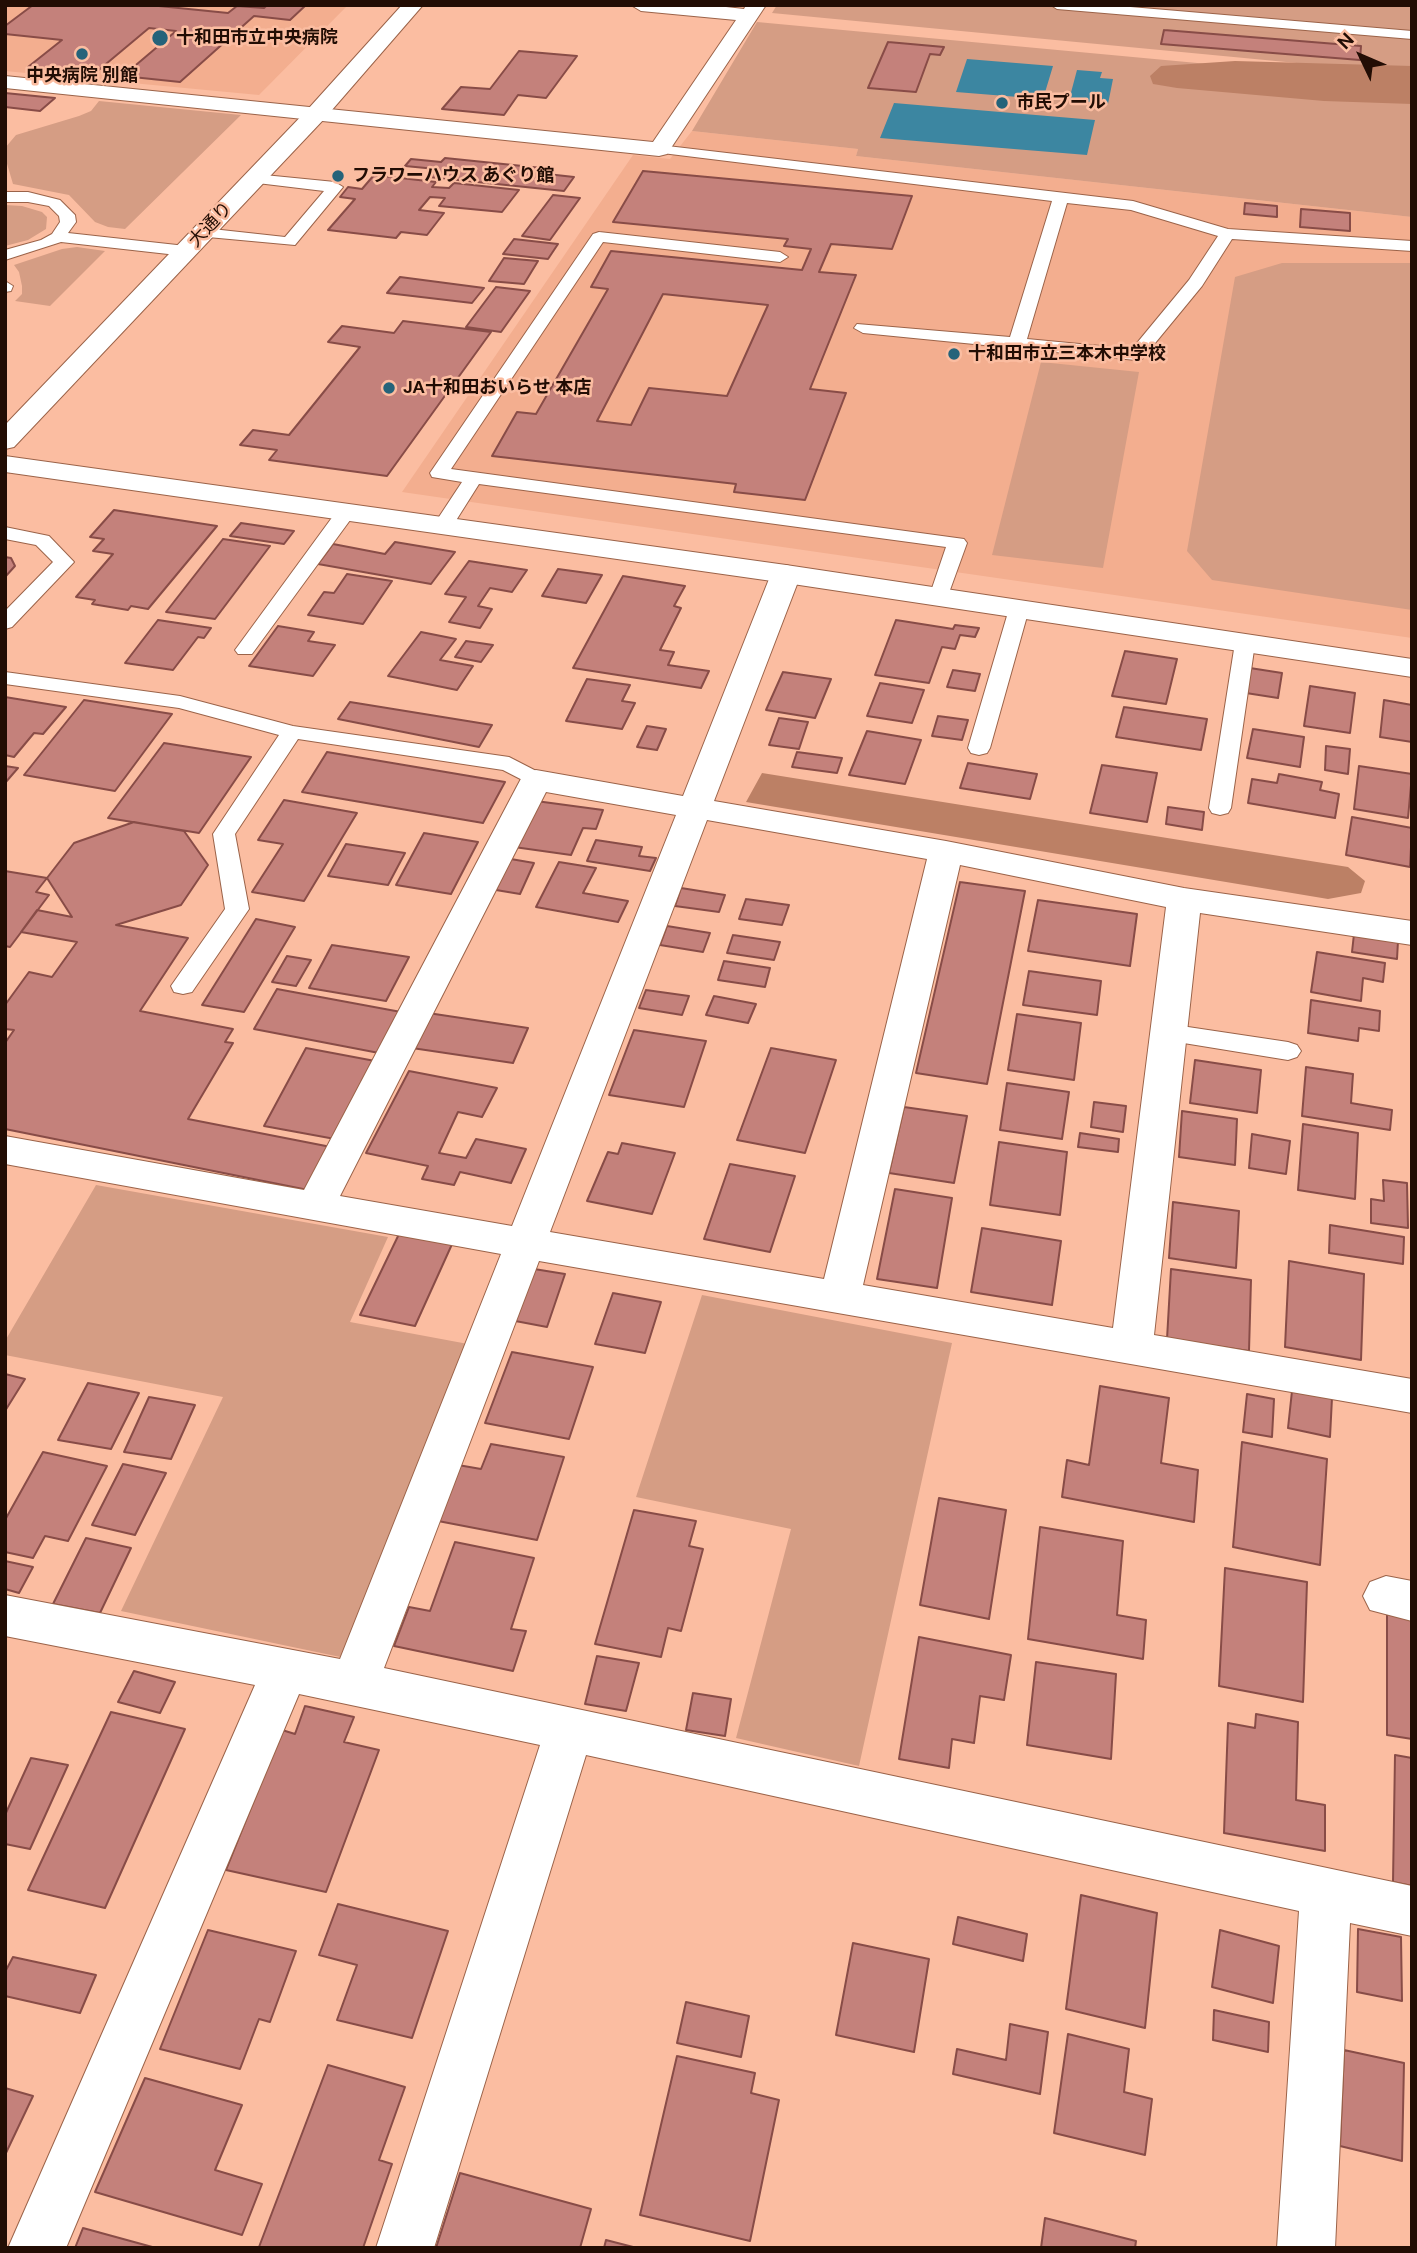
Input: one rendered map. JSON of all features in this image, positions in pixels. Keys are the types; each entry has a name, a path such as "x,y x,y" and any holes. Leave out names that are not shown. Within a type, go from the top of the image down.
{"street":[{"name":"大通り","path":"5,441 317,113 413,5"},
{"path":"641,5 753,10"},
{"path":"5,82 659,149 753,10"},
{"path":"5,464 939,597 1412,668"},
{"path":"354,1684 524,1241 786,575"},
{"path":"315,1207 536,780 946,852 1184,899 1412,933"},
{"path":"840,1296 946,852"},
{"path":"1132,1348 1184,899"},
{"path":"5,1150 315,1207 1412,1396"},
{"path":"5,1615 354,1684 1412,1911"},
{"path":"37,2248 285,1670"},
{"path":"405,2248 569,1730"},
{"path":"1306,2248 1326,1893"}],"lane":[{"path":"1057,5 1412,35"},
{"path":"659,149 1133,205 1227,234 1412,246"},
{"path":"204,233 289,242 335,187 254,179"},
{"path":"5,197 42,199 62,209 68,222 58,237"},
{"path":"1017,343 1061,197"},
{"path":"863,328 1136,355 1196,283 1227,234"},
{"path":"5,255 32,249 58,237 186,251"},
{"path":"780,257 599,237 439,473 957,543 939,597"},
{"path":"443,526 474,478"},
{"path":"245,650 346,512"},
{"path":"5,533 42,540 64,562 5,623"},
{"path":"979,748 1019,609"},
{"path":"1220,808 1245,643"},
{"path":"5,678 180,702 292,732 509,764 536,780"},
{"path":"183,986 237,909 224,834 292,732"},
{"path":"1168,1033 1288,1051"}],"shaded area":[{"name":"十和田市立中央病院","path":"5,5 348,5 259,95 5,71"},
{"path":"777,5 1412,5 1412,74 772,13"},
{"path":"757,22 1412,83 1412,217 856,156 858,149 692,131"},
{"path":"1235,61 1412,66 1412,104 1324,101 1177,88 1153,84 1150,76 1161,66"},
{"path":"99,101 241,115 125,229 95,222 69,195 13,184 5,157 5,148 16,135 79,116 91,111"},
{"name":"十和田市立三本木中学校","path":"692,131 858,149 856,156 1412,217 1412,638 402,492 633,155 670,159"},
{"path":"5,205 22,206 42,212 47,217 46,229 28,240 5,246"},
{"path":"77,247 105,251 50,306 15,301 22,294 22,286 19,272 14,265 62,249"},
{"path":"1282,263 1412,263 1412,610 1212,580 1187,551 1235,277"},
{"path":"1041,362 1139,372 1103,568 992,555"},
{"path":"762,773 1348,867 1365,881 1361,893 1328,899 746,802"},
{"path":"96,1185 388,1237 350,1322 468,1344 345,1658 121,1611 223,1397 5,1355 5,1341"},
{"path":"702,1295 952,1343 859,1766 736,1738 791,1529 636,1497"}],"water":[{"path":"967,59 1053,66 1043,99 956,92"},
{"path":"1077,70 1102,72 1100,78 1113,79 1108,104 1069,100"},
{"path":"894,103 1095,120 1087,155 880,138"}],"building":[{"name":"中央病院 別館","path":"33,5 149,5 228,13 237,6 264,8 267,5 306,5 290,20 254,16 180,82 123,76 176,31 149,28 94,74 28,67 62,40 5,34 5,26"},
{"path":"1164,30 1361,46 1360,60 1161,44"},
{"path":"888,42 944,47 940,55 930,54 916,92 868,88"},
{"path":"519,51 577,56 546,98 518,95 504,115 442,109 461,87 490,89"},
{"path":"5,93 55,98 40,111 5,107"},
{"path":"445,158 542,168 538,173 574,177 564,191 429,177 436,169 405,166 411,159 441,162"},
{"path":"643,171 912,196 892,249 831,244 819,272 856,275 810,389 846,393 805,500 734,492 736,484 492,456 517,412 536,414 608,289 591,287 611,251 802,270 811,249 784,246 788,239 613,222","holes":["663,294 768,305 727,396 649,388 631,425 597,421"]},
{"path":"374,175 436,182 432,187 449,188 454,183 519,190 502,212 439,206 445,198 430,197 419,210 444,213 427,235 401,232 396,238 328,230 355,199 340,197 348,187 362,189"},
{"path":"553,195 580,198 550,240 522,236"},
{"path":"1245,203 1277,206 1277,217 1244,214"},
{"path":"1301,209 1350,213 1350,231 1300,227"},
{"path":"514,239 558,244 548,259 503,254"},
{"path":"504,258 538,261 524,284 489,281"},
{"path":"400,277 484,288 472,303 387,293"},
{"path":"496,287 530,291 501,332 466,327"},
{"name":"JA十和田おいらせ 本店","path":"403,321 491,332 387,476 269,460 277,450 240,445 253,430 289,435 360,347 328,342 342,326 394,333"},
{"path":"114,510 217,526 148,609 131,606 128,610 92,604 95,600 76,597 113,554 93,551 104,539 90,537"},
{"path":"241,523 294,531 284,544 230,536"},
{"path":"223,539 270,546 215,619 166,612"},
{"path":"395,542 455,552 431,584 318,564 333,544 385,554"},
{"path":"5,557 11,558 15,566 5,577"},
{"path":"469,561 527,570 512,592 490,588 478,606 492,609 480,628 449,622 466,597 445,594"},
{"path":"558,569 602,575 586,603 542,596"},
{"path":"347,574 392,581 363,624 308,615 324,592 334,593"},
{"path":"623,576 685,586 674,606 681,608 660,650 674,652 668,665 709,671 701,688 573,668"},
{"path":"158,620 211,628 204,638 198,637 173,670 125,663"},
{"path":"896,620 953,629 955,625 979,628 975,637 960,635 955,649 942,647 929,683 875,675"},
{"path":"278,626 314,632 308,641 335,645 313,676 249,666"},
{"path":"421,632 456,639 440,660 473,666 457,690 388,676"},
{"path":"466,641 493,645 481,662 455,657"},
{"path":"1125,651 1177,659 1166,704 1112,696"},
{"path":"1250,668 1282,673 1278,698 1246,693"},
{"path":"953,670 980,674 975,691 947,687"},
{"path":"783,672 831,679 815,718 766,710"},
{"path":"587,679 630,685 622,701 635,703 622,729 566,721"},
{"path":"880,683 924,690 912,723 867,716"},
{"path":"1310,686 1355,693 1350,733 1304,726"},
{"path":"5,697 66,707 43,734 34,733 14,757 5,755"},
{"path":"84,700 172,714 115,791 24,775"},
{"path":"1384,700 1412,705 1412,742 1380,737"},
{"path":"350,702 492,725 479,747 338,719"},
{"path":"1124,707 1207,719 1201,750 1116,737"},
{"path":"938,716 968,720 962,740 932,736"},
{"path":"779,718 808,722 799,749 769,745"},
{"path":"647,726 666,729 657,750 637,747"},
{"path":"1253,729 1304,737 1300,767 1247,758"},
{"path":"867,731 921,740 905,784 849,775"},
{"path":"164,743 251,757 199,833 108,818"},
{"path":"1326,746 1350,749 1348,774 1325,770"},
{"path":"327,752 505,782 483,823 302,792"},
{"path":"797,752 842,758 837,773 792,767"},
{"path":"968,763 1037,774 1030,799 960,788"},
{"path":"1102,765 1157,773 1147,822 1090,813"},
{"path":"5,766 18,768 5,783"},
{"path":"1359,766 1412,774 1408,818 1354,809"},
{"path":"1279,774 1322,782 1320,790 1339,794 1335,818 1248,803 1252,779 1277,783"},
{"path":"284,800 357,813 304,901 252,892 283,844 258,840"},
{"path":"536,801 603,810 596,829 583,828 571,855 514,847"},
{"path":"1168,807 1204,812 1202,830 1166,824"},
{"path":"1352,817 1412,828 1410,867 1346,855"},
{"path":"134,822 184,831 208,865 181,905 116,925 188,938 140,1011 233,1029 225,1042 233,1043 188,1119 331,1147 308,1190 5,1129 5,1043 14,1030 5,1029 5,1005 29,972 52,977 77,942 21,932 37,910 72,917 47,878 74,843"},
{"path":"424,833 478,842 451,894 396,885"},
{"path":"596,840 642,847 639,856 656,858 650,871 587,861"},
{"path":"346,844 405,853 388,885 328,876"},
{"path":"505,858 534,863 520,894 490,889"},
{"path":"559,862 596,868 583,893 628,901 618,922 536,907"},
{"path":"5,871 47,878 36,892 49,895 10,947 5,946"},
{"path":"960,882 1025,891 987,1084 916,1073"},
{"path":"681,888 725,895 719,912 675,906"},
{"path":"746,899 789,905 782,925 739,919"},
{"path":"1038,900 1137,914 1130,966 1028,951"},
{"path":"256,919 295,927 244,1012 202,1005"},
{"path":"667,926 710,933 703,952 660,945"},
{"path":"1354,934 1398,941 1397,959 1352,952"},
{"path":"733,935 780,942 774,960 727,953"},
{"path":"332,945 409,957 386,1001 309,988"},
{"path":"1317,952 1385,963 1383,982 1363,978 1361,1001 1311,992"},
{"path":"287,956 311,960 296,986 272,982"},
{"path":"724,961 770,968 765,987 718,980"},
{"path":"1029,971 1101,981 1097,1015 1023,1005"},
{"path":"277,989 401,1012 379,1053 254,1029"},
{"path":"646,990 689,996 682,1015 639,1008"},
{"path":"714,996 756,1004 748,1023 706,1015"},
{"path":"1311,1000 1380,1011 1379,1031 1359,1028 1358,1041 1308,1033"},
{"path":"428,1013 528,1028 513,1063 412,1048"},
{"path":"1017,1014 1081,1023 1074,1080 1008,1070"},
{"path":"634,1030 706,1041 684,1107 609,1095"},
{"path":"306,1048 375,1061 335,1139 264,1126"},
{"path":"771,1048 836,1060 805,1153 737,1140"},
{"path":"1195,1060 1261,1070 1257,1113 1190,1103"},
{"path":"1306,1067 1353,1074 1351,1103 1392,1110 1390,1130 1302,1116"},
{"path":"409,1071 497,1088 482,1117 458,1112 439,1153 466,1158 476,1139 526,1149 511,1183 460,1172 454,1185 422,1179 428,1166 366,1153"},
{"path":"1007,1083 1069,1092 1062,1139 1000,1130"},
{"path":"1094,1102 1126,1106 1123,1132 1091,1127"},
{"path":"904,1107 967,1116 954,1183 889,1173"},
{"path":"1182,1111 1237,1119 1235,1165 1179,1157"},
{"path":"1303,1124 1358,1133 1355,1199 1298,1190"},
{"path":"1080,1133 1119,1139 1118,1152 1078,1147"},
{"path":"1252,1134 1290,1141 1286,1174 1249,1168"},
{"path":"999,1142 1067,1152 1060,1215 990,1205"},
{"path":"622,1143 675,1153 652,1214 587,1201 608,1152 618,1154"},
{"path":"730,1164 795,1176 770,1252 704,1239"},
{"path":"1383,1180 1407,1183 1408,1228 1371,1223 1371,1199 1384,1201"},
{"path":"895,1189 952,1198 937,1288 877,1279"},
{"path":"1173,1202 1239,1211 1236,1268 1169,1258"},
{"path":"1330,1225 1404,1237 1403,1264 1329,1253"},
{"path":"982,1228 1061,1241 1052,1305 971,1292"},
{"path":"400,1232 453,1242 415,1326 360,1315"},
{"path":"1289,1261 1364,1274 1361,1360 1285,1347"},
{"path":"528,1268 565,1274 547,1327 510,1320"},
{"path":"1171,1269 1251,1280 1249,1351 1167,1339"},
{"path":"613,1293 661,1302 645,1353 595,1344"},
{"path":"512,1352 593,1367 569,1439 485,1423"},
{"path":"5,1374 25,1379 5,1411"},
{"path":"88,1383 139,1393 111,1449 58,1440"},
{"path":"1100,1386 1169,1398 1161,1463 1198,1470 1194,1522 1062,1497 1067,1460 1089,1465"},
{"path":"1292,1391 1332,1398 1330,1437 1288,1428"},
{"path":"1247,1394 1274,1399 1272,1437 1243,1432"},
{"path":"149,1397 195,1405 171,1459 124,1452"},
{"path":"1242,1442 1327,1459 1320,1565 1233,1547"},
{"path":"491,1444 564,1457 537,1540 438,1521 458,1465 481,1469"},
{"path":"43,1452 107,1466 68,1541 45,1536 33,1558 5,1552 5,1520"},
{"path":"123,1464 166,1473 135,1535 92,1525"},
{"path":"939,1498 1006,1510 989,1619 920,1605"},
{"path":"634,1510 696,1521 689,1546 703,1549 681,1631 668,1628 661,1657 595,1644"},
{"path":"1040,1527 1123,1541 1117,1615 1146,1620 1143,1659 1028,1639"},
{"path":"86,1538 131,1548 100,1613 53,1604"},
{"path":"455,1542 534,1558 511,1629 526,1631 513,1671 394,1646 409,1607 430,1611"},
{"path":"5,1561 33,1567 19,1593 5,1589"},
{"path":"1225,1568 1307,1582 1303,1702 1219,1686"},
{"path":"1387,1612 1412,1616 1412,1739 1387,1735"},
{"path":"919,1637 1011,1655 1004,1700 980,1696 974,1743 952,1739 949,1768 899,1759"},
{"path":"597,1656 639,1663 626,1711 585,1704"},
{"path":"1036,1662 1116,1674 1111,1759 1027,1745"},
{"path":"134,1671 175,1682 160,1713 118,1702"},
{"path":"693,1693 731,1699 725,1736 686,1730"},
{"path":"305,1706 354,1717 344,1742 379,1750 326,1892 226,1870 282,1730 295,1734"},
{"path":"111,1712 185,1729 105,1908 28,1890"},
{"path":"1256,1714 1298,1722 1296,1800 1325,1805 1325,1851 1224,1833 1228,1723 1255,1728"},
{"path":"1395,1755 1412,1758 1412,1886 1393,1882"},
{"path":"31,1758 68,1765 30,1849 5,1844 5,1815"},
{"path":"1081,1895 1157,1913 1145,2028 1066,2009"},
{"path":"338,1904 448,1931 412,2038 337,2020 357,1965 319,1955"},
{"path":"958,1917 1027,1934 1023,1961 953,1944"},
{"path":"1358,1929 1401,1937 1402,2001 1357,1992"},
{"path":"208,1930 296,1951 270,2022 259,2019 240,2069 160,2049"},
{"path":"1220,1930 1279,1946 1273,2003 1212,1987"},
{"path":"853,1943 929,1959 914,2052 836,2035"},
{"path":"13,1957 96,1975 80,2013 5,1996 5,1972"},
{"path":"686,2002 749,2016 741,2057 677,2043"},
{"path":"1214,2010 1269,2022 1268,2052 1213,2040"},
{"path":"1010,2024 1048,2032 1040,2094 953,2074 957,2049 1006,2060"},
{"path":"1068,2034 1129,2049 1124,2092 1152,2099 1145,2155 1054,2133"},
{"path":"1344,2050 1404,2063 1402,2161 1340,2146"},
{"path":"677,2056 755,2073 751,2093 779,2100 750,2241 640,2215"},
{"path":"328,2065 405,2087 379,2160 392,2164 363,2248 259,2247"},
{"path":"145,2078 242,2105 215,2170 262,2184 242,2235 95,2192"},
{"path":"5,2088 33,2096 5,2155"},
{"path":"460,2173 591,2209 580,2248 436,2248"},
{"path":"1045,2218 1136,2241 1135,2248 1041,2248"},
{"path":"83,2228 156,2248 75,2248"},
{"path":"606,2240 637,2248 604,2248"}],"place":[{"name":"十和田市立中央病院","path":"160,38"},
{"name":"中央病院 別館","path":"82,54"},
{"name":"市民プール","path":"1002,103"},
{"name":"フラワーハウス あぐり館","path":"338,176"},
{"name":"十和田市立三本木中学校","path":"954,354"},
{"name":"JA十和田おいらせ 本店","path":"389,388"}]}
